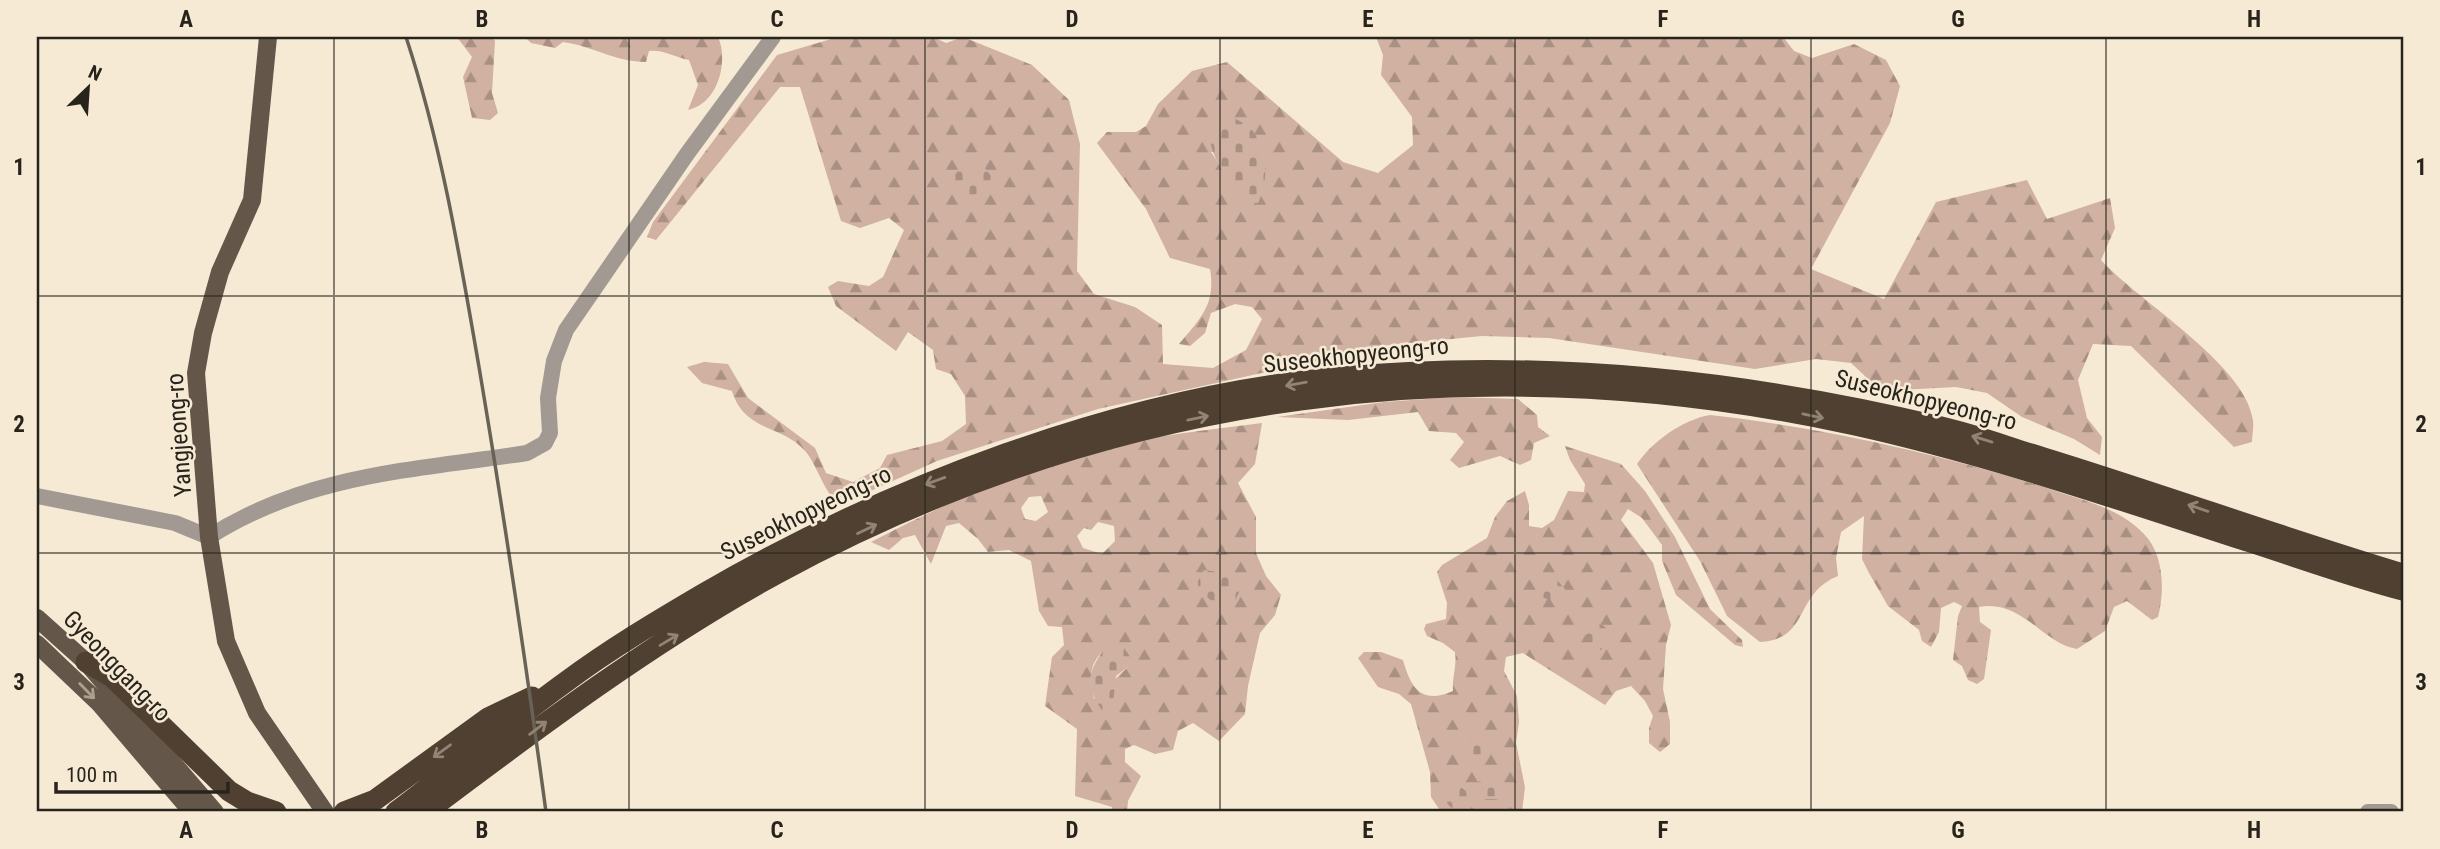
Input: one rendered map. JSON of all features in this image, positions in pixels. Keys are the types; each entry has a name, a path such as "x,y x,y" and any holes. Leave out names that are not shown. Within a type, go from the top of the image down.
{"highway":[{"name":"Suseokhopyeong-ro","path":"396,812 567,680 710,590 826,529 923,485 1012,452 1119,419 1217,397 1327,379 1448,370 1560,372 1666,379 1799,396 1946,428 2403,574"},
{"name":"Suseokhopyeong-ro","path":"426,812 501,733 610,675 775,574 873,526 996,472 1133,432 1250,407 1369,390 1489,384 1620,390 1754,404 1970,453 2403,590"},
{"path":"86,662 112,677 229,791 247,802 276,812"},
{"path":"345,812 375,800 501,733"}],"main road":[{"name":"Yangjeong-ro","path":"268,37 252,200 220,272 203,332 196,373 209,537 226,641 257,713 326,812"},
{"name":"Gyeonggang-ro","path":"37,618 86,662 215,812"},
{"name":"Gyeonggang-ro","path":"37,644 99,703 192,812"}],"street":[{"path":"37,496 175,523 209,537 239,517 313,487 359,477 527,453 545,443 551,433 548,398 554,361 566,330 687,154 773,38"},
{"path":"2368,812 2391,812"}],"green space":[{"path":"457,37 492,37 495,41 492,93 498,113 490,120 472,118 463,77 472,57"},
{"path":"525,37 718,37 721,69 714,91 698,106 688,110 698,85 689,60 664,52 649,51 646,62 635,61 563,42 555,48 531,43"},
{"path":"838,37 933,37 946,43 963,37 1032,65 1069,100 1080,144 1077,271 1094,294 1135,307 1162,325 1163,364 1213,368 1246,350 1262,319 1252,307 1235,304 1211,313 1205,333 1190,346 1179,344 1200,318 1209,301 1210,269 1170,258 1146,209 1097,143 1107,132 1136,132 1146,126 1158,104 1192,71 1227,62 1343,162 1378,173 1413,145 1412,117 1381,75 1383,55 1376,37 1783,37 1794,51 1812,58 1854,44 1886,60 1900,86 1890,123 1811,269 1884,299 1936,202 2027,180 2047,219 2110,198 2115,228 2101,260 2188,335 2231,377 2246,399 2253,420 2252,442 2234,447 2131,346 2093,344 2078,380 2087,418 2102,437 2100,455 2074,439 2022,417 1987,393 1956,387 1881,391 1851,363 1816,359 1755,369 1549,338 1482,336 1389,345 1098,409 937,461 853,499 831,496 809,456 797,443 746,414 738,405 732,391 702,383 687,367 704,362 728,364 748,398 815,448 826,473 853,482 880,468 887,455 942,441 966,424 965,396 951,374 936,369 933,350 908,332 896,351 836,306 828,287 838,281 869,286 883,277 904,230 889,218 860,228 841,221 800,87 780,87 656,240 647,237 653,222 777,55","holes":["1211,152 1264,156 1244,201"]},
{"path":"1234,118 1250,128 1264,156 1264,185 1258,203 1244,201 1224,174 1213,151 1211,130 1217,123"},
{"path":"983,166 992,177 988,188 973,196 957,192 950,180 961,168"},
{"path":"1454,397 1518,399 1537,415 1538,427 1550,436 1534,443 1531,460 1520,465 1500,456 1459,468 1450,460 1464,442 1456,433 1429,431 1418,412 1348,420 1277,417 1384,402"},
{"path":"1710,415 1797,427 1926,454 2011,477 2112,511 2134,524 2150,541 2155,551 2162,584 2158,617 2152,620 2127,601 2114,607 2105,631 2077,649 2053,639 2008,609 1979,607 1980,622 1991,630 1984,679 1977,684 1968,680 1962,666 1953,660 1958,616 1962,606 1954,602 1941,608 1939,632 1931,647 1922,641 1919,630 1888,606 1862,559 1864,516 1841,532 1836,558 1838,576 1814,593 1795,625 1787,633 1776,639 1760,642 1727,616 1700,561 1637,464 1651,447 1669,433"},
{"path":"1262,423 1255,464 1238,483 1256,517 1256,553 1266,576 1281,595 1275,615 1260,633 1248,686 1245,714 1219,741 1193,723 1178,731 1173,750 1155,754 1134,745 1125,749 1125,762 1141,776 1128,801 1127,812 1112,812 1112,807 1075,796 1077,729 1045,706 1052,657 1064,645 1062,627 1048,626 1039,611 1031,561 1009,550 988,552 978,539 959,523 946,526 931,564 915,535 903,538 889,550 871,542 985,488 1074,456 1143,440","holes":["1041,496 1048,512 1036,521 1025,519 1021,508 1029,497","1098,522 1114,526 1115,541 1102,554 1083,548 1077,536 1084,528 1091,530","1102,652 1128,667 1094,699 1091,674"]},
{"path":"1565,446 1621,464 1645,491 1675,537 1710,609 1742,640 1743,647 1735,645 1676,595 1662,561 1662,545 1642,518 1628,509 1621,520 1653,563 1671,625 1666,645 1663,689 1670,722 1670,744 1660,752 1649,743 1649,728 1653,716 1645,701 1631,686 1616,691 1605,705 1523,653 1506,657 1504,671 1517,696 1519,722 1516,743 1525,787 1522,812 1441,812 1431,797 1430,772 1411,704 1399,694 1378,687 1358,658 1364,652 1381,652 1403,660 1414,686 1425,695 1442,695 1453,691 1455,652 1427,636 1424,629 1426,624 1446,619 1447,603 1437,572 1442,565 1487,538 1495,517 1507,501 1525,491 1529,505 1529,526 1542,528 1554,520 1568,491 1584,492 1585,484"},
{"path":"1204,570 1226,573 1241,588 1234,603 1218,605 1198,591 1198,581"},
{"path":"1544,577 1555,578 1565,589 1562,596 1551,600 1534,595 1538,582"},
{"path":"1589,620 1604,626 1610,635 1601,650 1593,649 1582,628"},
{"path":"1109,642 1124,648 1131,658 1128,667 1116,676 1113,703 1102,710 1090,682 1093,667"},
{"path":"1473,735 1488,746 1489,754 1484,764 1466,758 1463,749"},
{"path":"1490,779 1500,787 1502,799 1482,799 1476,789 1477,782"},
{"path":"1457,787 1465,790 1468,798 1465,806 1457,809 1449,806 1446,798 1449,790"}],"railway":[{"path":"406,37 430,118 464,284 506,534 546,812"}]}
